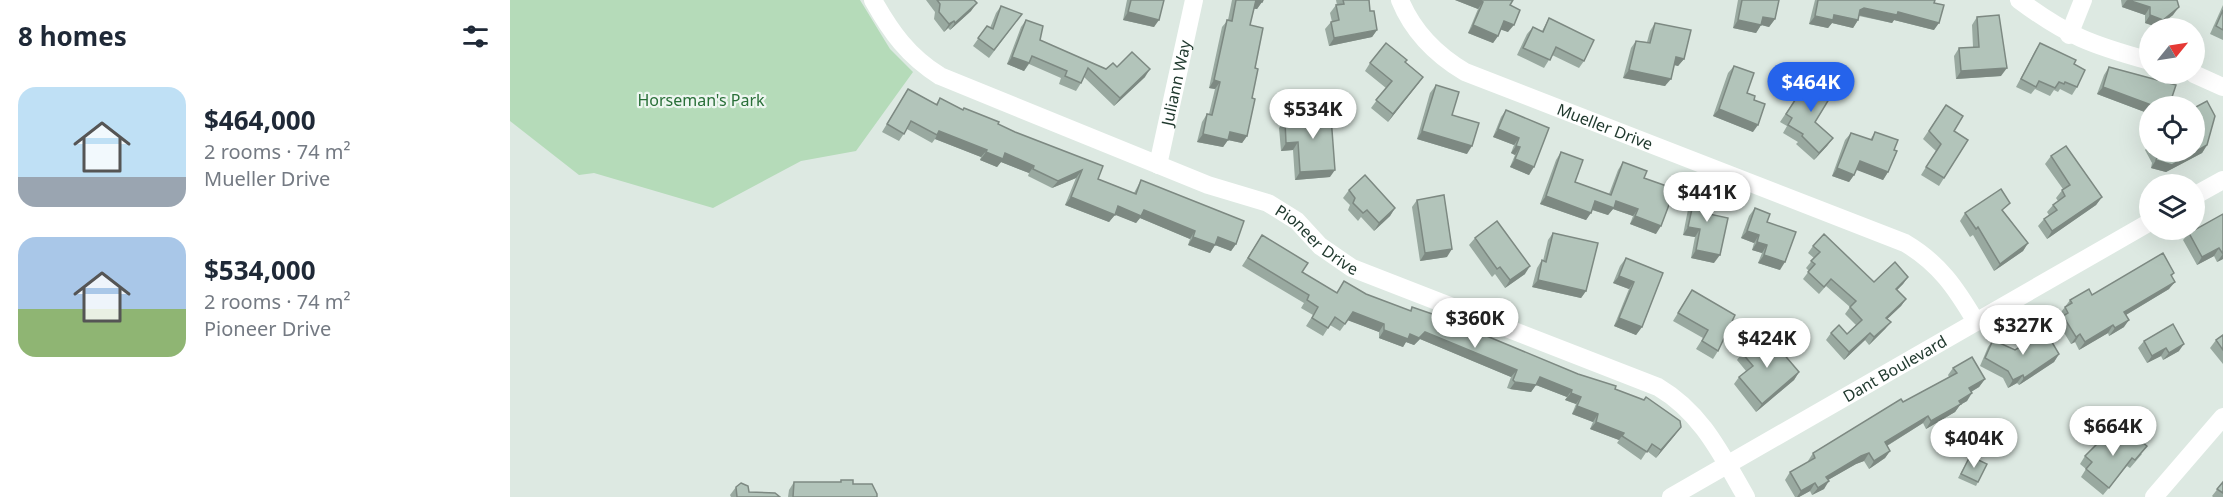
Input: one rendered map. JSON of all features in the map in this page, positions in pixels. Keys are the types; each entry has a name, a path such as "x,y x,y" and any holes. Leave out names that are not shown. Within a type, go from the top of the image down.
{"street":[{"name":"Pioneer Drive","path":"873,0 893,34 907,51 940,76 1215,188 1268,203 1283,211 1320,246 1352,268 1658,387 1691,410 1705,426 1746,497"},
{"name":"Juliann Way","path":"1158,165 1194,0"},
{"name":"Mueller Drive","path":"1400,0 1417,32 1432,49 1465,72 1905,243 1939,267 1954,284 1976,322"},
{"path":"2019,0 2069,35 2092,45 2139,58"},
{"path":"2069,35 2083,0"},
{"path":"2205,79 2223,87"},
{"path":"2205,190 2223,180"},
{"name":"Dant Boulevard","path":"1671,497 2139,228"},
{"path":"2154,497 2223,417"}],"green space":[{"name":"Horseman's Park","path":"510,0 860,0 890,49 913,72 856,151 801,161 713,208 594,173 579,175 510,121"}],"building":[{"path":"937,0 974,0 977,3 955,23 954,21 949,24 939,12 940,4"},
{"path":"1131,0 1164,0 1159,20 1128,12"},
{"path":"1236,0 1256,0 1250,25 1263,28 1255,68 1258,69 1252,98 1255,99 1247,136 1230,132 1228,140 1203,134 1207,114 1212,115 1220,82 1214,80 1227,20 1232,21"},
{"path":"1343,0 1369,0 1370,11 1374,11 1377,30 1334,38 1331,22 1339,20 1336,5 1344,4"},
{"path":"1478,0 1513,0 1510,5 1520,10 1514,25 1504,21 1498,36 1473,25 1483,2"},
{"path":"1742,0 1779,0 1775,19 1763,17 1761,25 1738,20"},
{"path":"1818,0 1935,0 1934,3 1944,5 1939,23 1898,12 1897,15 1864,8 1860,10 1858,20 1834,15 1833,20 1815,16"},
{"path":"2128,0 2177,0 2179,7 2165,18 2158,18 2150,15 2150,7"},
{"path":"1001,6 1022,14 994,50 978,38 987,26 993,29"},
{"path":"2223,10 2223,30 2216,26"},
{"path":"1999,15 2007,68 1961,71 1959,48 1979,47 1977,17"},
{"path":"1549,18 1594,40 1584,61 1556,47 1550,60 1523,48 1533,27 1543,32"},
{"path":"1026,20 1043,26 1040,40 1106,69 1113,63 1117,67 1132,52 1150,69 1120,98 1088,68 1081,83 1065,76 1067,71 1032,56 1029,63 1012,57"},
{"path":"1655,23 1691,30 1684,59 1676,57 1671,79 1629,70 1636,41 1650,43"},
{"path":"1386,43 1423,77 1393,114 1376,100 1392,81 1370,63"},
{"path":"2040,43 2076,60 2074,64 2085,70 2077,87 2059,82 2055,88 2039,81 2036,87 2021,79"},
{"path":"1734,66 1754,73 1747,93 1755,96 1754,100 1765,104 1758,125 1719,109"},
{"path":"2109,67 2139,75 2139,84 2176,85 2172,96 2139,96 2139,100 2103,87"},
{"path":"1810,77 1834,91 1815,122 1833,138 1819,153 1802,136 1803,134 1788,125 1792,118 1786,114"},
{"path":"1436,85 1459,92 1452,115 1479,123 1472,146 1422,131"},
{"path":"908,89 937,105 940,98 963,110 964,108 999,122 998,124 1015,132 1103,166 1098,179 1136,194 1141,180 1244,221 1236,244 1218,237 1215,245 1193,237 1195,231 1144,210 1141,216 1118,206 1115,215 1071,197 1082,170 1058,181 1033,169 1034,166 1005,153 1003,159 986,152 987,150 939,131 937,135 911,121 904,134 887,124"},
{"path":"2207,101 2215,116 2205,146 2205,102"},
{"path":"1946,105 1963,116 1954,131 1968,140 1944,178 1926,167 1941,144 1929,131"},
{"path":"1324,108 1325,118 1331,117 1335,170 1300,172 1298,142 1286,143 1285,121 1303,119 1302,109"},
{"path":"1506,110 1549,128 1534,167 1515,159 1520,147 1516,146 1519,138 1498,129"},
{"path":"1875,132 1898,140 1894,150 1897,151 1888,172 1860,161 1854,175 1837,168 1851,133 1872,140"},
{"path":"2066,146 2102,197 2052,231 2044,219 2057,210 2053,205 2065,196 2062,190 2070,185 2051,156"},
{"path":"1561,152 1583,160 1575,182 1611,195 1623,162 1647,171 1644,178 1675,189 1661,226 1635,216 1638,209 1616,201 1614,208 1595,201 1591,213 1546,196"},
{"path":"1365,175 1395,208 1379,223 1367,210 1363,213 1353,203 1355,198 1349,190"},
{"path":"1697,186 1714,190 1709,214 1728,218 1720,255 1696,250 1700,229 1688,227"},
{"path":"2001,189 2010,203 2002,210 2028,243 2000,264 1978,227 1976,229 1965,213"},
{"path":"1444,195 1452,249 1425,253 1417,200"},
{"path":"1755,208 1770,214 1767,222 1796,232 1785,262 1764,255 1767,245 1757,242 1759,235 1747,231"},
{"path":"2223,214 2223,254 2219,248 2202,257 2193,240 2205,240 2205,224"},
{"path":"1497,221 1530,266 1510,280 1500,267 1497,269 1475,238"},
{"path":"1553,233 1598,243 1586,291 1538,280 1542,260 1546,262"},
{"path":"1824,234 1874,282 1895,262 1908,277 1896,289 1906,299 1886,318 1891,322 1874,337 1870,333 1849,352 1831,333 1839,325 1847,334 1862,320 1850,307 1856,301 1831,279 1824,287 1808,272 1815,264 1811,261 1820,252 1813,246"},
{"path":"1262,235 1308,263 1302,272 1337,293 1344,281 1366,294 1411,311 1412,307 1441,317 1578,374 1616,386 1615,389 1644,400 1646,397 1680,421 1681,427 1661,450 1652,444 1647,452 1622,436 1624,433 1596,422 1598,414 1577,406 1581,397 1571,393 1572,390 1540,377 1536,385 1515,382 1513,380 1517,370 1425,332 1419,338 1410,334 1408,339 1384,330 1384,324 1353,312 1345,324 1335,317 1328,328 1312,318 1318,307 1307,300 1309,295 1248,258"},
{"path":"2163,253 2174,273 2171,275 2175,282 2124,312 2129,320 2115,328 2113,325 2085,342 2080,334 2076,337 2063,316 2068,313 2065,307 2072,303 2070,300 2089,289 2092,295"},
{"path":"1626,258 1663,273 1642,327 1619,318 1634,282 1619,276"},
{"path":"1692,290 1735,315 1718,351 1702,341 1708,330 1678,313"},
{"path":"2173,324 2184,344 2169,353 2166,348 2152,356 2144,341"},
{"path":"1765,332 1799,372 1762,404 1739,377 1753,366 1742,353"},
{"path":"2046,332 2059,354 2024,378 2023,375 2013,380 2008,371 1985,358 1993,340 2015,350"},
{"path":"2223,335 2223,350 2216,340"},
{"path":"1972,357 1985,379 1969,388 1972,393 1959,401 1961,404 1931,421 1928,416 1885,442 1890,451 1874,461 1869,453 1861,456 1826,477 1829,481 1818,488 1815,483 1801,491 1790,472 1815,458 1813,453 1901,399 1903,402 1957,373 1953,368"},
{"path":"2129,432 2147,446 2135,460 2132,458 2109,488 2086,469 2092,462 2085,456 2102,439 2108,443 2116,433 2123,439"},
{"path":"1970,456 1987,464 1978,482 1961,474"},
{"path":"841,480 853,480 853,484 872,484 877,497 793,497 794,482 841,482"},
{"path":"2223,482 2223,493 2217,489"},
{"path":"741,483 748,486 749,492 775,493 780,497 737,497 736,487"}]}
